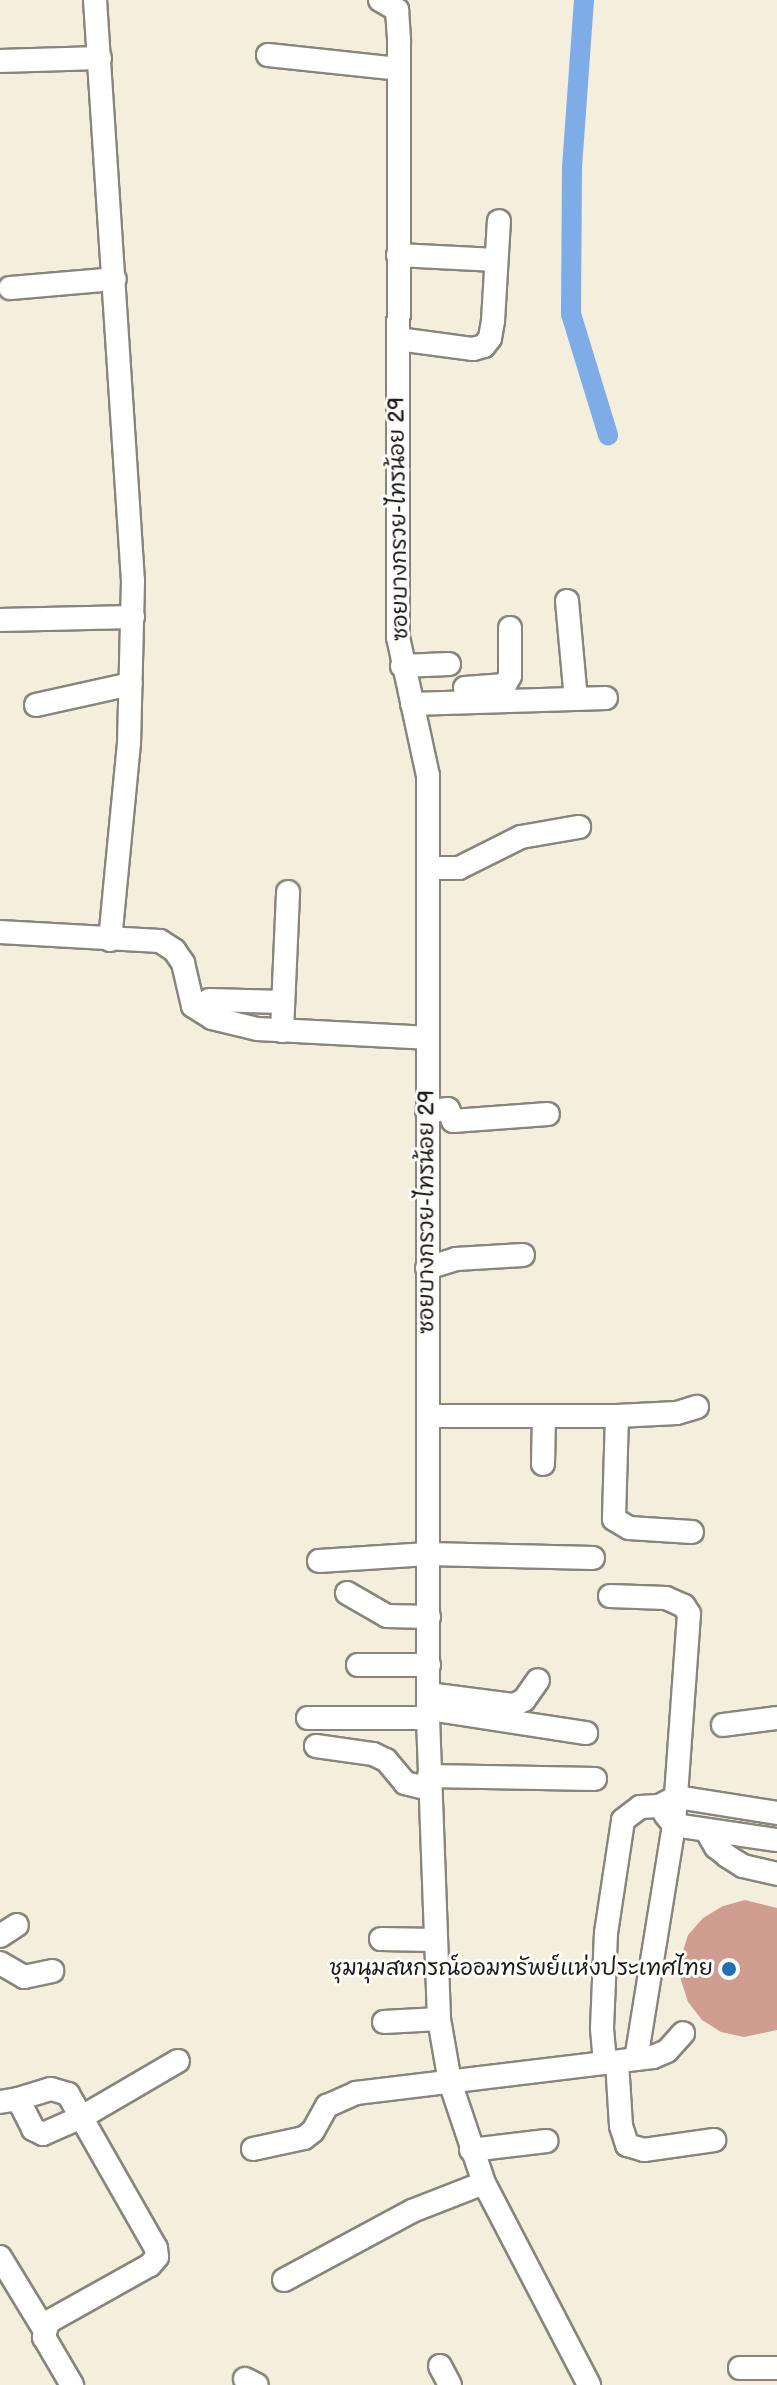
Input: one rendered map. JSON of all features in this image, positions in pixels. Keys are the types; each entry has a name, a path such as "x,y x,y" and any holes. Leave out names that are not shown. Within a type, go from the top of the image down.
{"street":[{"path":"95,0 115,279 133,617 129,743 110,940"},
{"name":"ซอยบางกรวย-ไทรน้อย 29","path":"388,5 398,69 397,608 402,666 428,776 428,1707 439,2019 450,2082 484,2183 589,2385"},
{"path":"268,55 398,69"},
{"path":"0,61 100,58"},
{"path":"398,339 473,349 484,346 490,338 493,321 499,221"},
{"path":"398,255 496,260"},
{"path":"10,288 115,279"},
{"path":"567,601 576,699"},
{"path":"0,620 133,617"},
{"path":"410,698 505,685 510,676 510,628"},
{"path":"402,666 449,664"},
{"path":"36,705 131,684"},
{"path":"410,698 606,698"},
{"path":"428,868 459,868 521,837 579,827"},
{"path":"282,1031 288,892"},
{"path":"0,932 160,941 174,950 183,963 193,1006 212,1018 257,1029 426,1038"},
{"path":"209,1000 283,1002"},
{"path":"427,1111 448,1109 453,1121 548,1114"},
{"path":"427,1268 456,1259 523,1255"},
{"path":"429,1416 617,1416 677,1413 697,1407"},
{"path":"543,1464 544,1416"},
{"path":"617,1416 614,1519 629,1528 692,1532"},
{"path":"319,1561 428,1554 593,1558"},
{"path":"347,1593 387,1616 429,1617"},
{"path":"610,1596 666,1598 684,1606 689,1614 668,1802 674,1825 619,2062 621,2126 627,2145 644,2150 714,2140"},
{"path":"358,1665 429,1665"},
{"path":"308,1718 428,1707 514,1705 524,1700 538,1680"},
{"path":"428,1707 586,1733"},
{"path":"723,1725 777,1718"},
{"path":"316,1746 373,1754 386,1760 405,1783 595,1779"},
{"path":"619,2062 602,2028 606,1933 623,1820 640,1807 668,1802 777,1813"},
{"path":"674,1825 777,1840"},
{"path":"706,1830 716,1847 743,1866 777,1874"},
{"path":"381,1939 434,1940"},
{"path":"0,1963 24,1977 52,1971"},
{"path":"384,2022 439,2019"},
{"path":"253,2149 304,2138 313,2131 327,2106 338,2098 356,2093 619,2062 667,2051 683,2033"},
{"path":"44,2329 48,2322 137,2273 157,2257 156,2248 82,2117 61,2089 9,2100 38,2133 82,2117 178,2061"},
{"path":"471,2150 546,2141"},
{"path":"284,2280 412,2211 484,2183"},
{"path":"0,2257 44,2329 48,2346 72,2385"},
{"path":"740,2368 777,2368"}],"building":[{"name":"ชุมนุมสหกรณ์ออมทรัพย์แห่งประเทศไทย","path":"745,1900 777,1908 777,2030 744,2037 721,2032 702,2020 688,2002 681,1980 681,1957 688,1935 703,1918 723,1906"}],"waterway":[{"path":"584,0 572,168 571,314 608,435"}],"place":[{"name":"ชุมนุมสหกรณ์ออมทรัพย์แห่งประเทศไทย","path":"729,1969"}]}
